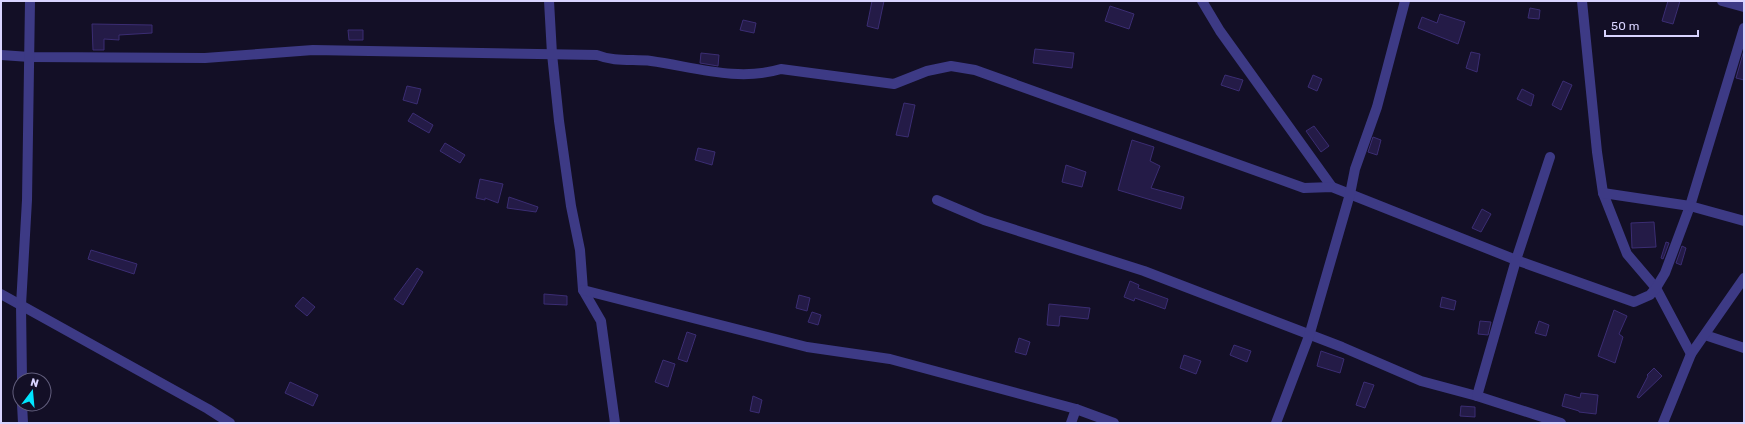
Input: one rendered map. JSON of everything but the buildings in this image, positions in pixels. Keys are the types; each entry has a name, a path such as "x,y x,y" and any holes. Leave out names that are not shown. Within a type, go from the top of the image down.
{"street":[{"path":"22,372 21,305 27,200 30,1"},
{"path":"549,1 552,54 568,183 580,250 583,290 601,320 615,423"},
{"path":"1202,1 1220,31 1332,187"},
{"path":"1276,423 1309,336 1350,194 1355,169 1377,106 1405,1"},
{"path":"1582,1 1597,152 1603,193 1627,254 1656,288 1691,354"},
{"path":"1722,1 1744,7"},
{"path":"1,55 30,57 205,58 313,50 597,55 606,58 650,61 727,74 767,73 781,69 894,84 927,71 950,66 975,70 1304,188 1332,187 1516,260 1634,302 1650,295 1656,288 1665,272 1690,206 1744,28"},
{"path":"1477,396 1516,260 1550,157"},
{"path":"1603,193 1690,206 1744,221"},
{"path":"938,200 984,220 1144,271 1309,336 1342,347 1421,381 1477,396 1560,423"},
{"path":"1663,423 1691,354 1744,278"},
{"path":"583,290 807,347 890,358 1076,409 1114,423"},
{"path":"1,294 208,409 230,423"},
{"path":"1705,335 1744,348"},
{"path":"1071,423 1076,409"},
{"path":"22,412 23,423"}]}
